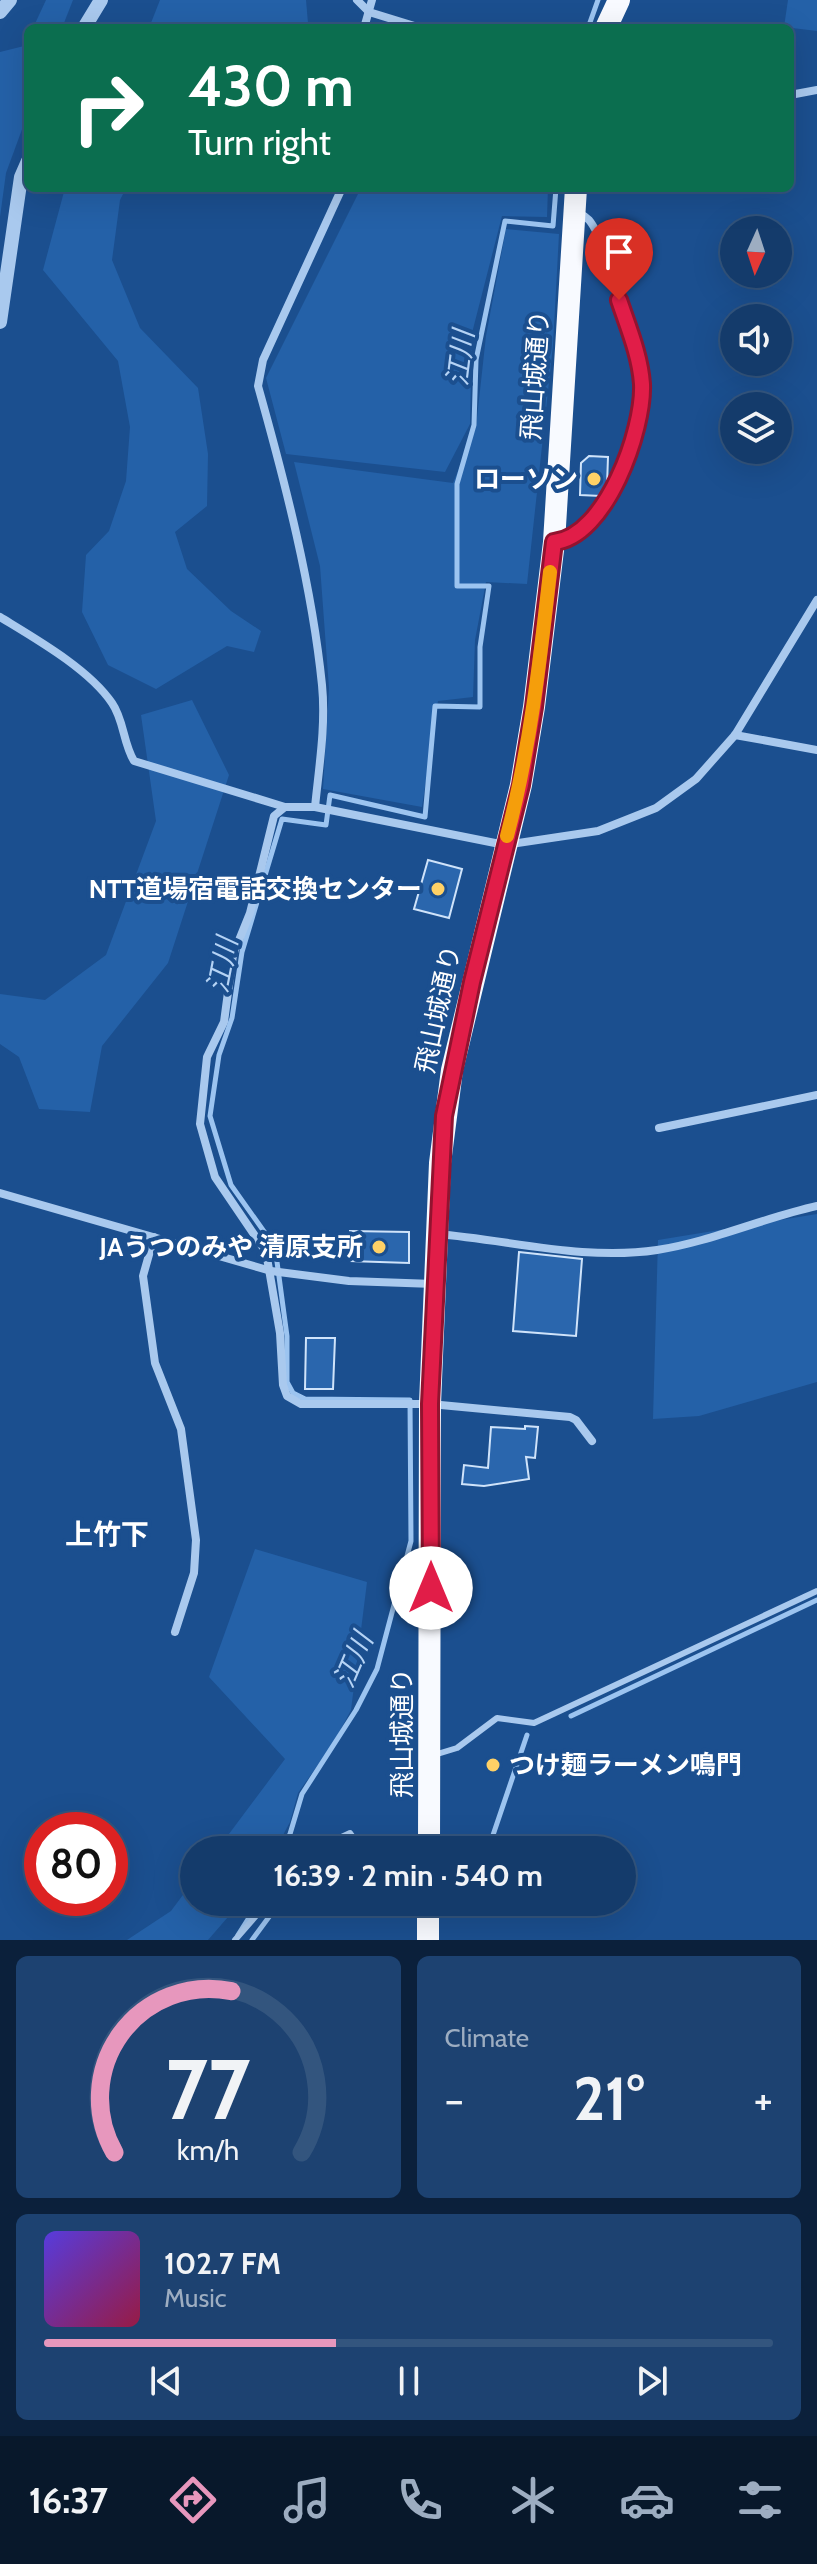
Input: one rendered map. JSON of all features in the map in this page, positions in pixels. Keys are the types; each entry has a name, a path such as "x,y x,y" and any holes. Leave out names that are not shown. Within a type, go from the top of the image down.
{"highway":[{"path":"608,24 619,0"},
{"name":"飛山城通り","path":"429,1836 430,1404 444,1116 452,1070 521,785 534,707 554,542 576,192"},
{"path":"428,1916 428,1940"}],"street":[{"path":"0,12 10,0"},
{"path":"86,24 101,0"},
{"path":"357,0 369,12 408,24"},
{"path":"365,24 372,0"},
{"path":"794,94 817,90"},
{"path":"0,322 24,170"},
{"path":"315,807 323,726 322,686 301,562 258,386 263,360 340,192"},
{"path":"554,542 580,533 603,506 622,469 640,413 641,399 638,359 600,240 588,219 575,211"},
{"path":"0,617 92,680 114,706 125,748 134,761 285,807 315,807 505,845 598,831 656,808 696,779 735,735 817,600"},
{"path":"735,735 817,750"},
{"path":"285,807 274,816 250,913 233,955 224,1022 207,1057 200,1124 215,1177 266,1252 287,1396 301,1404 430,1404 570,1417 592,1441"},
{"path":"659,1128 817,1095"},
{"path":"0,1193 271,1271 349,1281 435,1284"},
{"path":"437,1234 599,1253 657,1250 817,1206"},
{"path":"154,1237 143,1276 155,1363 181,1429 196,1540 194,1573 175,1632"}],"lane":[{"path":"431,1756 457,1748 497,1718 534,1723 817,1591"},
{"path":"235,1940 256,1916"}],"shaded area":[{"path":"46,0 73,0 64,24 35,24"},
{"path":"160,0 306,0 308,23 307,24 151,24"},
{"path":"788,0 817,0 817,31 784,24"},
{"path":"24,46 24,124 6,173 0,217 0,52"},
{"path":"64,192 124,192 120,200 112,260 140,328 198,388 208,454 207,506 175,532 187,569 231,611 261,631 254,652 227,646 156,689 108,665 82,612 86,555 109,531 126,481 130,427 118,361 43,270"},
{"path":"359,192 548,192 547,217 502,216 472,333 470,424 445,472 286,454 266,378"},
{"path":"506,229 559,234 553,345 527,584 486,582 475,640 473,697 438,701 422,807 323,789 329,688 320,566 294,462 453,483 476,427 486,336"},
{"path":"192,700 229,775 168,963 102,1046 90,1112 39,1109 19,1057 0,1044 0,994 45,1000 106,955 156,821 141,715"},
{"path":"817,1214 817,1382 699,1416 653,1419 658,1240"},
{"path":"255,1549 367,1582 351,1710 334,1742 298,1793 282,1836 227,1836 285,1759 209,1677"},
{"path":"180,1899 180,1916 229,1916 208,1940 127,1940 171,1911"}],"building":[{"name":"ローソン","path":"589,456 608,457 607,485 601,496 580,495 581,463"},
{"name":"NTT道場宿電話交換センター","path":"428,860 462,869 449,918 414,909"},
{"name":"JAうつのみや 清原支所","path":"350,1231 409,1232 409,1263 350,1261"},
{"path":"519,1252 582,1259 576,1336 513,1331"},
{"path":"306,1338 335,1338 333,1389 305,1389"},
{"path":"525,1426 538,1427 535,1458 526,1457 529,1479 484,1486 462,1484 464,1465 488,1468 491,1427 525,1429"}],"waterway":[{"name":"江川","path":"589,24 598,0"},
{"name":"江川","path":"289,1836 302,1794 356,1710 377,1669 411,1541 410,1400 305,1399 293,1393 287,1382 287,1336 275,1247 231,1185 210,1116 219,1055 232,1018 242,952 282,819 326,825 330,795 425,817 435,706 480,707 480,647 489,586 457,586 457,484 474,425 476,360 505,221 553,226 556,192"},
{"path":"571,1716 817,1600"},
{"path":"493,1836 527,1735"},
{"name":"江川","path":"238,1935 250,1916"},
{"path":"252,1940 270,1916"}],"slow traffic":[{"path":"507,836 521,785 534,707 550,572"}],"place":[{"name":"ローソン","path":"594,479"},
{"name":"NTT道場宿電話交換センター","path":"438,889"},
{"name":"JAうつのみや 清原支所","path":"379,1247"},
{"name":"つけ麺ラーメン鳴門","path":"493,1765"}],"district":[{"name":"上竹下","path":"107,1534"}],"route":[{"path":"431,1588 430,1404 444,1116 472,982 521,785 554,542 580,533 603,506 622,469 640,413 642,384 638,359 619,300"}]}
